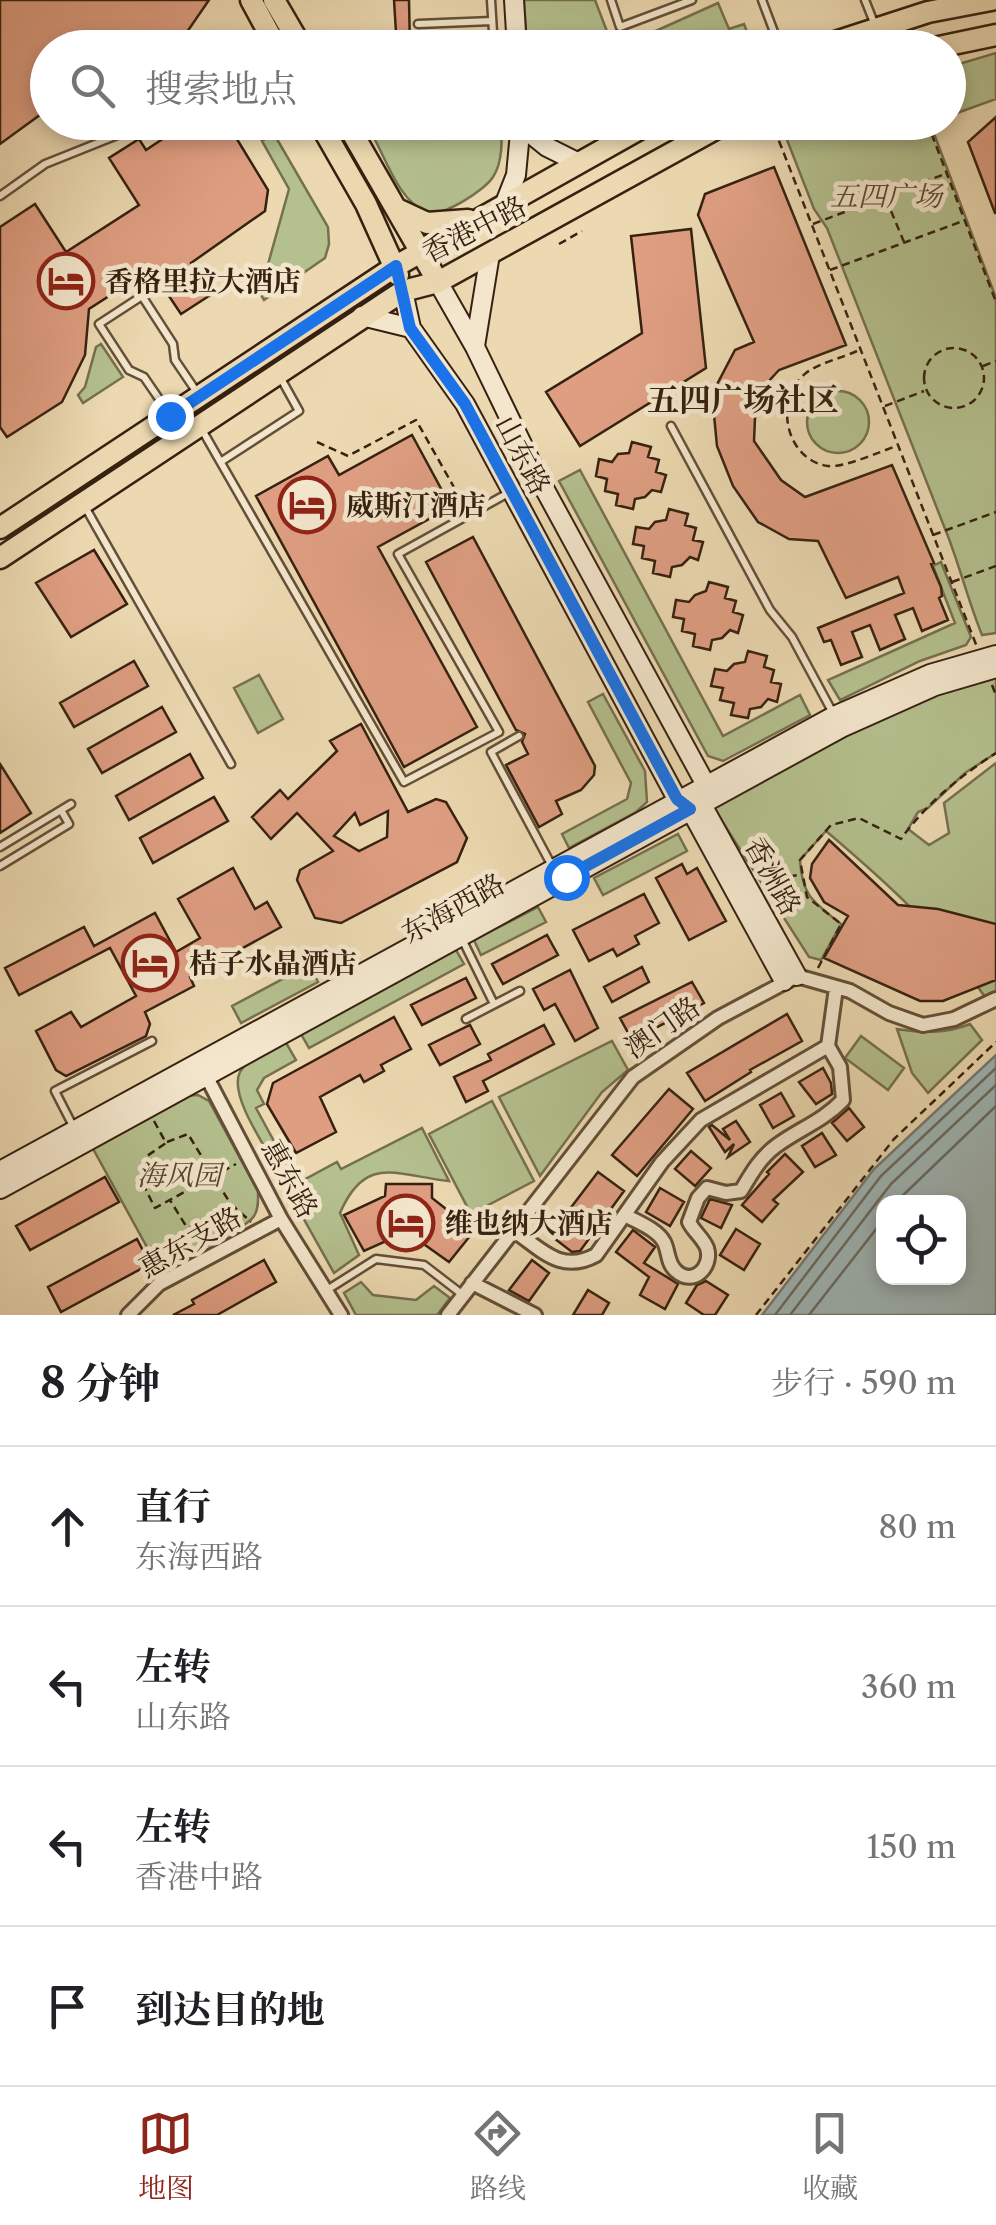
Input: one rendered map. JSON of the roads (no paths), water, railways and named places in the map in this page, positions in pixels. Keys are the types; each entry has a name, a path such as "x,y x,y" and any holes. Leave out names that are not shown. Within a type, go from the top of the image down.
{"main road":[{"path":"252,0 268,30"},
{"path":"274,0 292,30"},
{"path":"514,0 516,30"},
{"path":"893,30 928,12 991,0"},
{"path":"966,41 996,35"},
{"name":"山东路","path":"329,140 396,266 410,328 465,404 511,491 694,799"},
{"name":"山东路","path":"357,140 475,347 694,799"},
{"path":"505,203 516,175 519,140"},
{"path":"539,140 579,163"},
{"name":"香港中路","path":"0,528 396,266 620,140"},
{"name":"香港中路","path":"0,558 403,291 438,282 696,140"},
{"path":"397,209 426,223 475,220"},
{"path":"475,347 490,254"},
{"path":"362,316 410,328"},
{"name":"东海西路","path":"0,1189 553,867 991,660"},
{"name":"东海西路","path":"0,1171 460,935 834,716 913,681 991,660"},
{"name":"香洲路","path":"694,799 746,882 797,979"},
{"name":"香洲路","path":"694,799 797,979"}],"street":[{"path":"797,979 850,991 889,1013 922,1025 954,1019 996,999"},
{"name":"澳门路","path":"448,1315 633,1077 718,1018 797,979"},
{"path":"625,1215 658,1234 665,1243 669,1261 684,1277 702,1272 709,1257 688,1222 698,1198 707,1188 726,1193 742,1191 754,1168 774,1147 818,1122 843,1100 840,1068 828,1046 836,988"},
{"path":"513,1230 569,1264 596,1255 662,1162 702,1120 828,1046"},
{"name":"惠东路","path":"203,1069 282,1219 341,1315"},
{"name":"惠东支路","path":"128,1315 159,1284 282,1219"},
{"path":"472,1283 535,1315"}],"lane":[{"path":"491,0 493,30"},
{"path":"611,0 620,27 692,0"},
{"path":"762,0 773,30"},
{"path":"865,0 877,30"},
{"path":"418,24 492,21"},
{"path":"0,196 45,164 105,140"},
{"path":"170,416 144,377 129,370 98,324 142,296 173,344 175,360 200,396"},
{"path":"222,461 299,411 278,373"},
{"path":"198,424 404,782 498,732 398,554 511,491"},
{"path":"671,426 770,610 792,636 834,716"},
{"path":"83,504 231,764"},
{"path":"519,736 490,752 553,867"},
{"path":"0,847 71,804"},
{"path":"0,866 69,824 61,810"},
{"path":"460,935 493,1002"},
{"path":"466,1020 493,1002 520,991"},
{"path":"75,1130 55,1091 152,1041"},
{"path":"326,1290 376,1259 424,1265 463,1296"}],"water":[{"path":"996,1055 996,1315 762,1315 874,1169"}],"place":[{"name":"香格里拉大酒店","path":"66,281"},
{"name":"威斯汀酒店","path":"307,505"},
{"name":"桔子水晶酒店","path":"150,963"},
{"name":"维也纳大酒店","path":"406,1223"}],"district":[{"name":"五四广场社区","path":"743,400"}],"park label":[{"name":"五四广场","path":"886,196"},
{"name":"海风园","path":"179,1175"}]}
